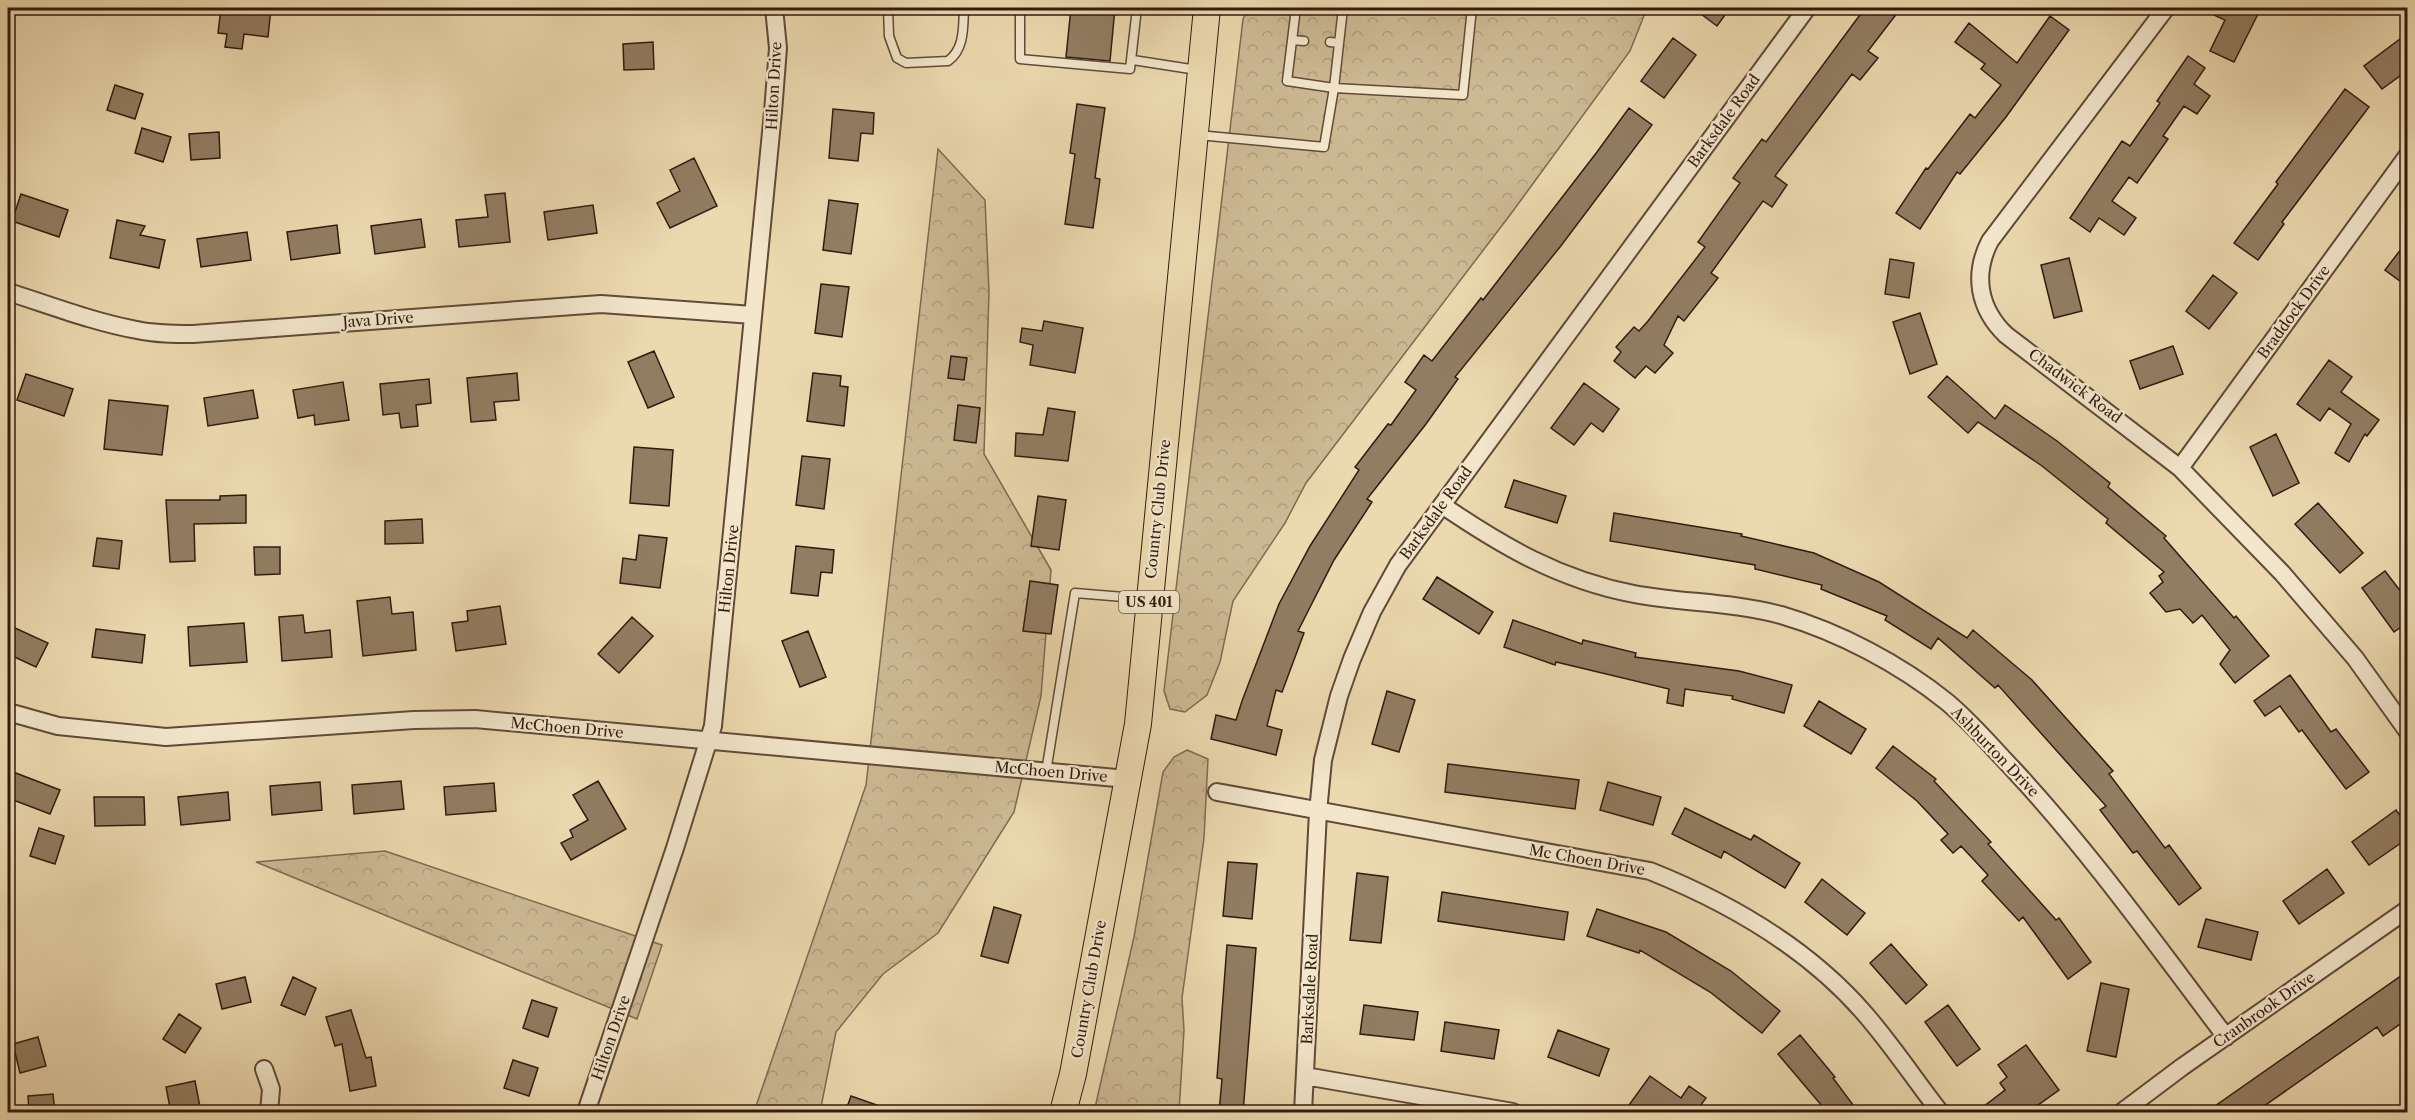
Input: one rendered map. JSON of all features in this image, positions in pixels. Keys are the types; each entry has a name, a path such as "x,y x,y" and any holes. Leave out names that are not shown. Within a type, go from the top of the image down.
{"main road":[{"name":"Country Club Drive","path":"1063,1113 1073,1074 1137,724 1207,8"}],"street":[{"name":"Hilton Drive","path":"586,1113 675,848 713,726 778,48 774,8"},
{"name":"Barksdale Road","path":"1303,1113 1318,812 1323,760 1339,696 1372,612 1398,565 1807,8"},
{"name":"Chadwick Road","path":"2166,8 1990,241 1984,252 1979,278 1983,303 2001,330 2180,468 2296,590 2355,658 2408,732"},
{"name":"Braddock Drive","path":"2180,468 2408,155"},
{"name":"Java Drive","path":"8,292 109,323 164,334 193,334 601,304 753,315"},
{"name":"Ashburton Drive","path":"1442,505 1494,540 1528,559 1564,574 1630,593 1780,615 1852,644 1919,683 1947,702 1970,723 2049,808 2081,845 2226,1037"},
{"name":"McChoen Drive","path":"8,712 58,726 166,737 414,720 476,719 1127,779"},
{"name":"Mc Choen Drive","path":"1217,792 1650,871 1687,885 1755,922 1828,977 1865,1014 1940,1113"},
{"name":"Cranbrook Drive","path":"2122,1113 2408,909"},
{"path":"264,1069 271,1089 269,1113"},
{"path":"1305,1076 1513,1113"}],"lane":[{"path":"888,8 889,36 897,58 906,63 948,61 954,57 962,39 964,8"},
{"path":"1020,8 1020,59 1130,69 1133,60 1137,8"},
{"path":"1195,135 1324,147 1334,87 1338,19 1343,8"},
{"path":"1307,16 1296,11 1287,81 1334,87 1463,95 1472,8"},
{"path":"1292,40 1305,41"},
{"path":"1133,60 1201,71"},
{"path":"1046,772 1075,593 1150,600"}],"green space":[{"path":"1249,8 1647,8 1630,51 1510,215 1306,483 1285,523 1233,601 1220,662 1207,695 1185,712 1170,709 1164,691 1243,19"},
{"path":"938,149 985,200 989,292 984,454 1051,570 1041,696 1014,812 938,933 883,974 836,1032 820,1112 754,1112 866,785"},
{"path":"1187,750 1208,759 1204,838 1182,998 1184,1030 1179,1112 1094,1112 1134,937 1163,772 1174,757"},
{"path":"385,851 662,945 637,1019 256,862"}],"building":[{"path":"221,8 271,8 268,37 244,34 242,49 225,47 227,34 218,33"},
{"path":"1071,8 1115,8 1110,61 1066,57"},
{"path":"1693,8 1730,8 1717,26"},
{"path":"1865,8 1901,8 1868,51 1878,58 1860,80 1852,74 1775,176 1787,185 1772,207 1763,201 1711,273 1718,278 1684,321 1678,316 1664,345 1673,353 1655,373 1646,366 1635,378 1614,361 1621,352 1616,347 1634,327 1639,331 1648,321 1705,247 1698,242 1740,183 1733,178 1762,139 1766,142"},
{"path":"2199,8 2261,8 2234,62 2210,51 2225,20"},
{"path":"2050,16 2069,30 2006,117 1960,174 1957,172 1920,229 1896,213 1926,168 1928,169 1970,114 1975,118 2001,85 1981,69 1985,64 1955,42 1969,23 2017,63"},
{"path":"1673,38 1696,55 1664,98 1641,81"},
{"path":"2400,39 2408,48 2408,70 2382,89 2364,66"},
{"path":"653,42 654,69 624,70 623,44"},
{"path":"2188,56 2205,68 2194,84 2210,96 2197,114 2184,106 2163,136 2168,139 2137,183 2129,177 2112,201 2136,218 2124,235 2099,218 2090,232 2070,218 2122,141 2130,146 2160,103 2157,101"},
{"path":"115,85 143,94 135,119 107,110"},
{"path":"2345,89 2369,107 2282,222 2284,224 2258,260 2234,243"},
{"path":"1077,104 1105,108 1095,178 1100,179 1093,228 1065,224 1075,154 1070,153"},
{"path":"1629,108 1652,125 1560,247 1455,377 1458,379 1426,424 1367,499 1372,502 1334,560 1298,631 1304,633 1282,692 1276,690 1267,726 1282,730 1276,755 1211,739 1216,715 1236,720 1279,604 1310,546 1359,470 1355,467 1388,424 1391,425 1416,390 1405,382 1424,355 1432,361 1481,298 1483,300"},
{"path":"833,109 874,113 873,134 861,133 858,161 829,158"},
{"path":"142,128 171,137 163,162 135,153"},
{"path":"219,132 220,158 191,160 189,134"},
{"path":"694,158 717,206 670,228 657,203 680,191 670,170"},
{"path":"505,193 510,242 459,247 456,220 488,217 485,195"},
{"path":"21,194 68,210 59,237 12,221"},
{"path":"829,200 858,204 851,254 823,250"},
{"path":"593,205 597,233 548,240 544,212"},
{"path":"421,219 425,247 375,254 371,226"},
{"path":"117,220 145,226 140,235 165,240 159,268 110,258"},
{"path":"337,225 340,253 291,260 287,232"},
{"path":"247,232 251,260 201,267 197,239"},
{"path":"2408,240 2408,287 2385,270"},
{"path":"2069,258 2082,311 2054,318 2041,265"},
{"path":"1890,259 1914,263 1909,298 1885,294"},
{"path":"2213,275 2237,293 2209,329 2186,311"},
{"path":"821,284 849,287 842,337 815,333"},
{"path":"1920,313 1937,364 1910,374 1893,322"},
{"path":"1044,321 1083,328 1075,373 1030,365 1033,345 1020,342 1022,328 1042,331"},
{"path":"2173,346 2183,374 2140,389 2130,361"},
{"path":"654,351 674,397 648,408 628,362"},
{"path":"951,356 967,358 964,380 948,378"},
{"path":"2329,360 2352,377 2341,392 2379,420 2367,436 2365,434 2349,462 2335,453 2351,424 2329,408 2320,421 2297,404"},
{"path":"517,373 519,400 494,402 496,420 471,422 467,378"},
{"path":"813,373 841,376 840,386 848,387 844,426 807,421"},
{"path":"26,374 73,389 64,416 17,400"},
{"path":"1947,376 1995,419 2005,405 2057,441 2110,483 2108,487 2166,536 2164,538 2234,618 2236,616 2269,656 2235,683 2220,664 2230,650 2202,615 2193,623 2180,609 2166,612 2150,593 2163,582 2159,576 2164,572 2106,523 2108,519 2042,466 1978,422 1968,433 1928,397"},
{"path":"429,379 431,403 416,405 418,426 401,428 399,413 383,415 380,384"},
{"path":"343,382 349,420 315,425 314,415 298,418 293,390"},
{"path":"1584,383 1619,409 1603,432 1591,423 1574,445 1551,428"},
{"path":"253,390 258,418 208,426 204,398"},
{"path":"109,400 168,406 162,455 104,449"},
{"path":"958,405 980,408 976,443 954,440"},
{"path":"1048,408 1075,412 1068,461 1015,456 1016,433 1043,435"},
{"path":"2276,434 2299,483 2273,496 2250,447"},
{"path":"634,447 673,450 669,506 630,503"},
{"path":"802,456 830,459 824,509 796,505"},
{"path":"1514,480 1566,496 1557,523 1505,507"},
{"path":"246,495 246,523 194,524 195,561 170,562 166,500 220,500 220,496"},
{"path":"1038,496 1066,500 1059,550 1031,546"},
{"path":"2318,503 2363,553 2340,573 2295,524"},
{"path":"1614,513 1742,534 1741,536 1814,553 1879,582 1967,638 1973,630 2032,680 2113,771 2109,774 2165,848 2169,845 2201,888 2179,905 2137,851 2133,853 2100,810 2106,806 1998,685 1995,688 1938,638 1931,649 1885,620 1887,616 1821,589 1822,585 1755,569 1755,565 1610,541"},
{"path":"422,519 423,543 385,544 385,521"},
{"path":"639,535 667,538 660,588 620,583 623,558 636,560"},
{"path":"97,538 122,541 119,569 93,566"},
{"path":"796,546 834,550 832,573 821,572 818,596 791,593"},
{"path":"254,547 280,547 280,574 255,575"},
{"path":"2385,571 2408,601 2408,622 2394,632 2362,588"},
{"path":"1437,577 1493,612 1479,634 1423,599"},
{"path":"1030,581 1058,585 1051,634 1023,631"},
{"path":"390,597 392,614 413,612 416,650 363,656 357,601"},
{"path":"500,606 506,644 456,651 452,623 468,621 467,611"},
{"path":"303,615 305,633 330,630 332,657 282,661 279,617"},
{"path":"632,617 653,636 619,673 598,654"},
{"path":"1513,620 1582,644 1583,640 1636,653 1635,657 1739,671 1792,685 1784,713 1732,699 1733,696 1685,689 1683,706 1667,703 1669,689 1556,662 1555,665 1504,647"},
{"path":"244,623 247,662 190,666 188,627"},
{"path":"15,628 48,643 36,667 8,654 8,644"},
{"path":"96,629 145,635 142,663 92,657"},
{"path":"808,631 826,677 800,687 782,641"},
{"path":"2290,675 2331,732 2336,729 2369,772 2346,789 2302,730 2299,732 2280,706 2265,716 2254,701"},
{"path":"1387,691 1415,700 1399,752 1372,744"},
{"path":"1819,701 1866,729 1851,754 1804,726"},
{"path":"1893,746 1936,779 1934,781 1991,842 1988,844 2056,920 2059,918 2091,962 2068,979 2023,917 2019,921 1982,881 1988,875 1961,846 1953,853 1941,840 1948,834 1917,801 1876,768"},
{"path":"1448,764 1579,780 1575,809 1445,792"},
{"path":"8,770 60,790 50,814 8,798"},
{"path":"401,781 404,809 354,814 352,785"},
{"path":"598,781 626,829 571,860 561,843 573,837 570,830 588,820 573,795"},
{"path":"320,782 322,810 272,815 270,786"},
{"path":"1608,782 1661,797 1653,825 1600,810"},
{"path":"494,783 496,811 446,815 444,787"},
{"path":"228,792 230,820 181,825 178,797"},
{"path":"94,797 144,797 145,825 95,826"},
{"path":"1685,808 1751,840 1754,835 1800,863 1785,888 1724,851 1721,858 1672,834"},
{"path":"2396,810 2408,826 2408,838 2369,865 2352,842"},
{"path":"39,828 64,836 55,864 30,856"},
{"path":"1228,862 1257,864 1252,919 1223,916"},
{"path":"2327,869 2344,893 2299,924 2283,901"},
{"path":"1357,873 1388,877 1381,943 1350,940"},
{"path":"1822,879 1865,913 1847,935 1805,902"},
{"path":"1442,892 1568,912 1564,940 1438,921"},
{"path":"994,907 1021,915 1008,963 981,956"},
{"path":"1597,909 1666,932 1731,971 1780,1011 1762,1033 1710,992 1640,950 1639,953 1587,936"},
{"path":"2206,919 2258,932 2251,960 2198,947"},
{"path":"1891,944 1927,985 1906,1004 1870,963"},
{"path":"1227,945 1256,948 1243,1113 1219,1113 1222,1079 1217,1078"},
{"path":"2408,971 2408,1006 2400,1011 2406,1020 2383,1036 2377,1027 2254,1113 2205,1113"},
{"path":"245,977 251,1002 222,1009 216,984"},
{"path":"293,977 316,988 305,1015 281,1005"},
{"path":"2101,983 2129,989 2116,1057 2087,1051"},
{"path":"532,1000 557,1008 548,1037 523,1028"},
{"path":"1364,1005 1418,1012 1414,1040 1360,1034"},
{"path":"1948,1005 1980,1049 1957,1066 1925,1022"},
{"path":"351,1010 366,1058 371,1057 376,1086 350,1091 342,1044 335,1046 326,1017"},
{"path":"179,1014 201,1028 185,1053 163,1039"},
{"path":"1445,1022 1499,1030 1494,1059 1441,1051"},
{"path":"1558,1030 1609,1049 1599,1076 1548,1057"},
{"path":"1800,1035 1835,1077 1833,1078 1859,1113 1828,1113 1778,1054"},
{"path":"38,1037 46,1066 20,1073 13,1044"},
{"path":"2026,1045 2059,1090 2027,1113 1975,1113 2005,1090 2000,1083 2007,1077 1998,1065"},
{"path":"513,1060 538,1068 529,1096 504,1088"},
{"path":"1650,1076 1681,1098 1689,1086 1706,1098 1698,1109 1703,1113 1640,1113 1629,1105"},
{"path":"195,1081 200,1107 171,1113 166,1087"},
{"path":"53,1094 55,1113 29,1113 28,1096"},
{"path":"851,1096 891,1110 891,1113 845,1113"}]}
